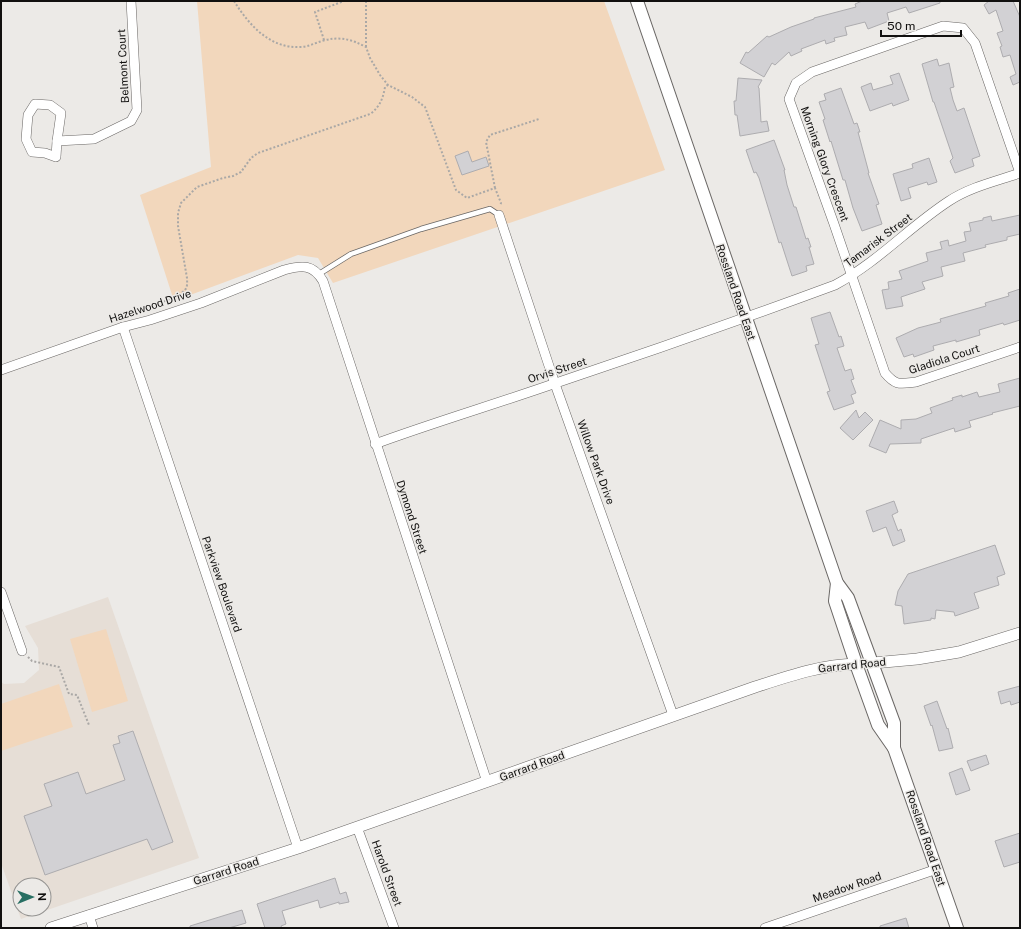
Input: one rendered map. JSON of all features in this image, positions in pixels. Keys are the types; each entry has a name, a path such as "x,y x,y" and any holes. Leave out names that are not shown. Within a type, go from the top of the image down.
{"main road":[{"name":"Rossland Road East","path":"637,1 745,318 838,583 848,598 894,723 894,748"},
{"name":"Rossland Road East","path":"838,583 835,601 856,664 878,725 894,748 957,928"}],"street":[{"name":"Belmont Court","path":"57,140 94,139 131,121 137,110 131,1"},
{"name":"Morning Glory Crescent","path":"851,276 789,99 796,83 812,72 943,26 963,28 975,43 1020,173"},
{"path":"35,104 50,105 61,113 57,140 56,157 45,153 32,152 26,139 28,115 35,104"},
{"name":"Tamarisk Street","path":"745,318 835,285 872,262 950,200 965,192 1020,173"},
{"name":"Willow Park Drive","path":"499,215 555,384 673,715"},
{"name":"Hazelwood Drive","path":"1,370 123,327 150,320 201,303 284,270 306,266 319,274"},
{"name":"Dymond Street","path":"319,274 323,281 375,444 487,782"},
{"name":"Gladiola Court","path":"851,276 885,373 892,381 902,384 916,382 1020,347"},
{"name":"Orvis Street","path":"375,444 420,427 555,384 745,318"},
{"name":"Parkview Boulevard","path":"123,327 298,848"},
{"path":"1,592 22,651"},
{"name":"Garrard Road","path":"51,928 298,848 673,715 805,671 837,665 917,659 958,652 1020,633"},
{"name":"Harold Street","path":"357,827 394,928"},
{"name":"Meadow Road","path":"765,928 937,869"},
{"path":"89,915 93,928"}],"lane":[{"path":"319,274 351,254 421,229 490,209 499,215"}],"path":[{"path":"234,1 241,12 261,35 280,45 302,47 324,40 344,38 366,47"},
{"path":"324,40 315,12 344,1"},
{"path":"366,1 366,47 370,58 388,85 412,97 424,107 456,190 467,198 495,188"},
{"path":"279,50 280,45"},
{"path":"150,320 148,313 151,309 184,291 187,286 178,226 178,213 181,203 190,193 197,187 233,176 241,172 258,153 370,114 375,111 380,104 385,87 388,85"},
{"path":"499,215 501,203 495,188 486,142 490,135 539,119"},
{"path":"22,651 32,661 59,667 69,694 77,695 89,725"}],"shaded area":[{"path":"197,1 604,1 665,170 333,283 318,258 298,255 174,301 140,195 211,167"},
{"path":"108,597 199,858 52,908 52,877 12,877 12,894 1,863 1,682 4,684 24,683 39,670 38,648 25,626"},
{"path":"106,629 128,701 92,712 70,639"},
{"path":"59,684 73,727 1,751 1,704"}],"building":[{"path":"862,1 940,1 940,3 909,13 906,7 887,13 889,21 868,29 865,22 845,27 847,35 834,38 835,41 826,44 825,40 801,49 802,51 791,56 789,52 775,65 772,63 764,77 740,63 746,52 748,53 767,36 769,37 814,18 856,7 855,4"},
{"path":"989,1 1013,1 1020,17 1020,82 1013,85 1010,77 1016,74 1010,55 1003,57 1000,47 1002,46 997,33 1003,31 996,10 989,14 984,5"},
{"path":"937,59 939,66 949,63 954,87 950,88 953,100 957,111 964,108 980,156 972,159 974,166 955,173 950,161 953,158 933,102 922,64"},
{"path":"899,73 909,100 893,106 892,103 870,111 861,87 871,83 873,90 893,84 890,76"},
{"path":"738,78 762,80 758,87 761,122 767,121 769,131 740,136 737,115 735,115 734,101 736,101"},
{"path":"841,88 854,124 857,123 860,132 858,132 868,173 879,204 876,205 882,224 862,231 853,208 845,180 843,180 831,141 830,142 823,120 825,119 819,102 826,100 824,94"},
{"path":"774,140 785,170 787,185 794,207 796,207 806,239 808,238 811,247 809,247 814,264 806,266 807,271 792,276 781,242 779,243 759,178 756,172 754,173 746,150"},
{"path":"468,151 472,162 486,157 489,166 462,175 455,156"},
{"path":"929,158 937,182 928,185 927,182 908,188 911,198 901,201 893,174 913,168 912,164"},
{"path":"1020,215 1020,234 1007,237 1007,240 985,245 986,247 963,253 965,261 941,267 943,276 922,282 925,289 901,297 903,306 886,309 882,290 889,289 888,282 902,279 899,271 928,261 926,253 942,249 940,242 948,240 949,246 966,241 964,232 971,231 969,223 983,220 983,218 991,216 992,221"},
{"path":"1020,289 1020,320 979,330 980,335 956,342 956,340 933,346 934,350 914,357 913,354 904,357 896,338 918,328 941,322 940,319 986,306 985,303 1009,296 1008,293"},
{"path":"830,312 844,346 837,348 845,371 851,369 854,379 851,380 856,393 851,395 854,403 834,410 827,392 830,391 815,345 819,344 811,318"},
{"path":"1020,378 1020,406 969,421 971,427 955,432 954,428 921,439 921,443 890,444 886,453 869,446 880,420 901,429 901,420 916,419 932,413 930,408 953,400 952,398 962,395 962,397 977,392 979,397 1000,392 998,384"},
{"path":"856,410 859,418 865,412 873,420 853,440 840,428"},
{"path":"894,501 898,512 892,515 898,531 901,529 905,541 893,546 886,527 873,532 866,511"},
{"path":"995,545 1005,574 997,577 999,585 974,593 979,608 955,616 954,612 936,610 935,619 931,618 931,620 904,624 902,606 895,605 898,591 908,574"},
{"path":"1020,686 1020,702 1011,705 1010,701 1001,704 998,692"},
{"path":"937,701 947,729 948,728 953,748 939,751 932,725 931,726 924,706"},
{"path":"133,731 173,842 152,850 147,839 45,875 24,816 52,806 44,784 78,772 86,794 125,780 113,745 120,743 118,736"},
{"path":"986,755 989,764 971,771 967,761"},
{"path":"962,768 970,790 956,795 949,773"},
{"path":"1020,833 1020,862 1004,867 995,841"},
{"path":"335,878 340,894 346,892 349,902 339,904 339,902 320,908 318,900 282,911 286,924 281,926 282,928 265,928 257,904"},
{"path":"242,910 246,923 229,928 190,928 190,926"},
{"path":"906,918 909,928 880,928 880,926"}]}
